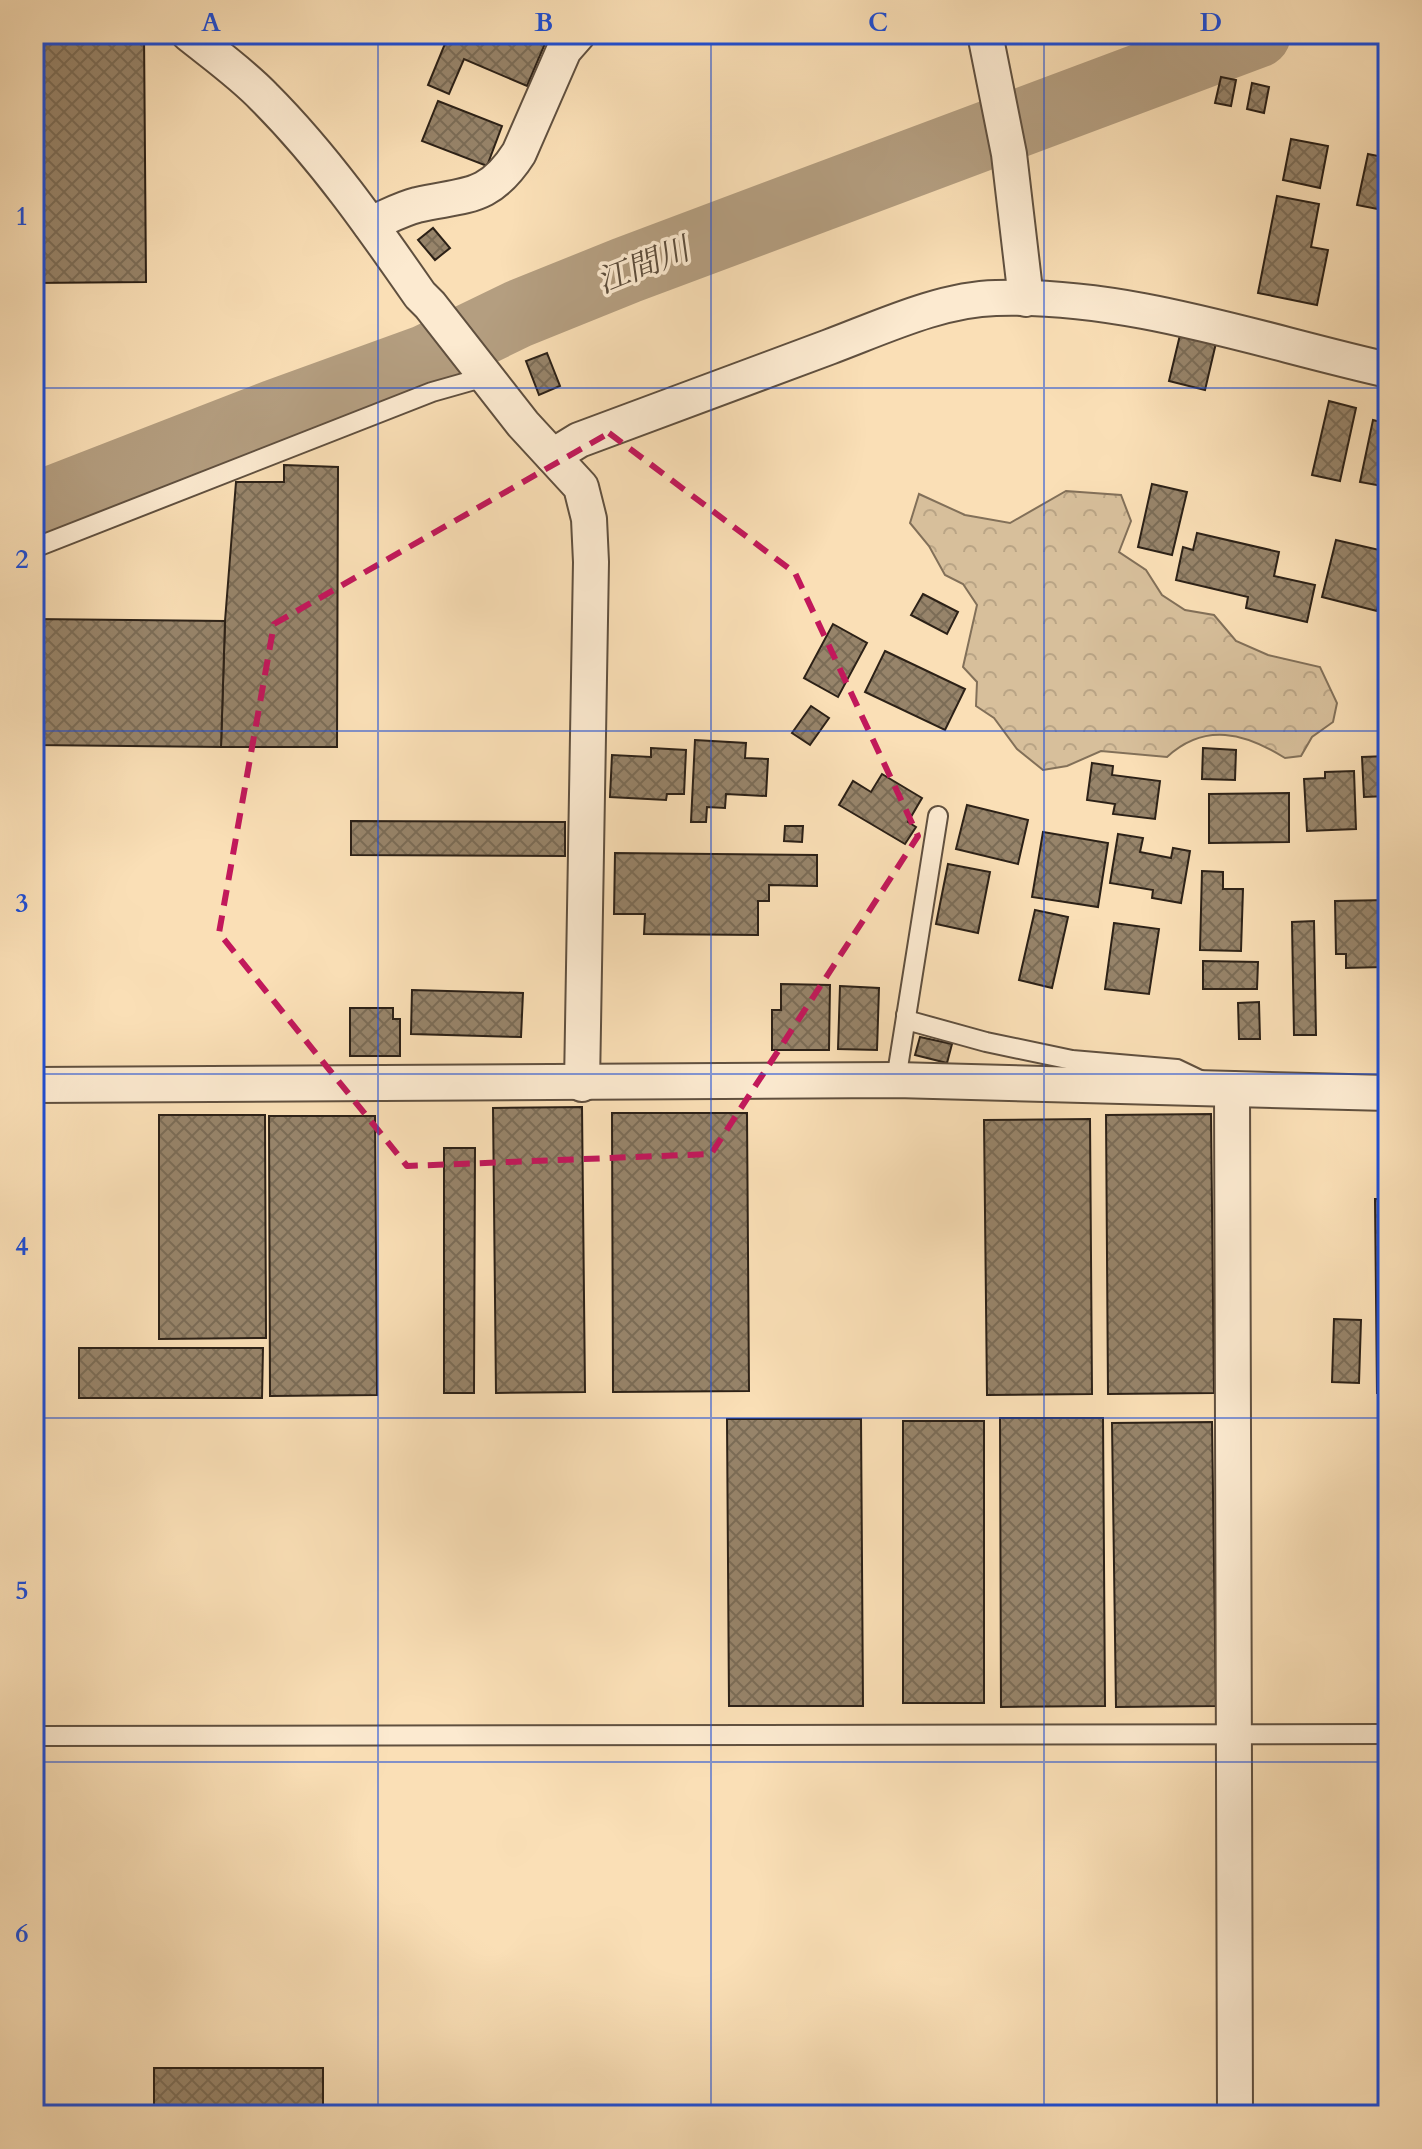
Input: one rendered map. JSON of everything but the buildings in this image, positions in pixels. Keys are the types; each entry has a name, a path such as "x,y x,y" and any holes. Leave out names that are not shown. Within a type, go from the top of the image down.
{"street":[{"path":"189,34 262,94 303,138 478,368 581,487 589,519 590,548 582,1084"},
{"path":"370,224 413,206 463,198 492,186 519,153 564,50 578,34"},
{"path":"985,34 1007,142 1026,299"},
{"path":"553,456 579,440 911,316 994,298 1091,303 1181,318 1388,370"},
{"path":"34,1085 896,1080 1388,1093"},
{"path":"1224,1089 1234,1734 1235,2115"}],"lane":[{"path":"34,548 432,392 478,368"},
{"path":"896,1080 938,816"},
{"path":"906,1015 910,1021 986,1042 1072,1060 1177,1069 1224,1089"},
{"path":"34,1736 1388,1734"}],"highlighted area":[{"path":"609,433 795,573 918,836 711,1154 407,1166 219,933 274,624"}],"green space":[{"path":"1066,491 1121,495 1131,521 1119,552 1146,570 1162,595 1185,610 1214,615 1236,641 1268,655 1320,667 1337,703 1333,722 1312,737 1301,756 1285,758 1240,737 1210,735 1181,746 1167,757 1101,751 1067,766 1043,770 1017,749 994,718 976,706 977,682 963,667 977,605 963,584 945,575 929,546 910,523 919,494 965,515 1010,523"}],"waterway":[{"name":"江間川","path":"34,507 425,359 518,314 627,270 1257,34"}]}
